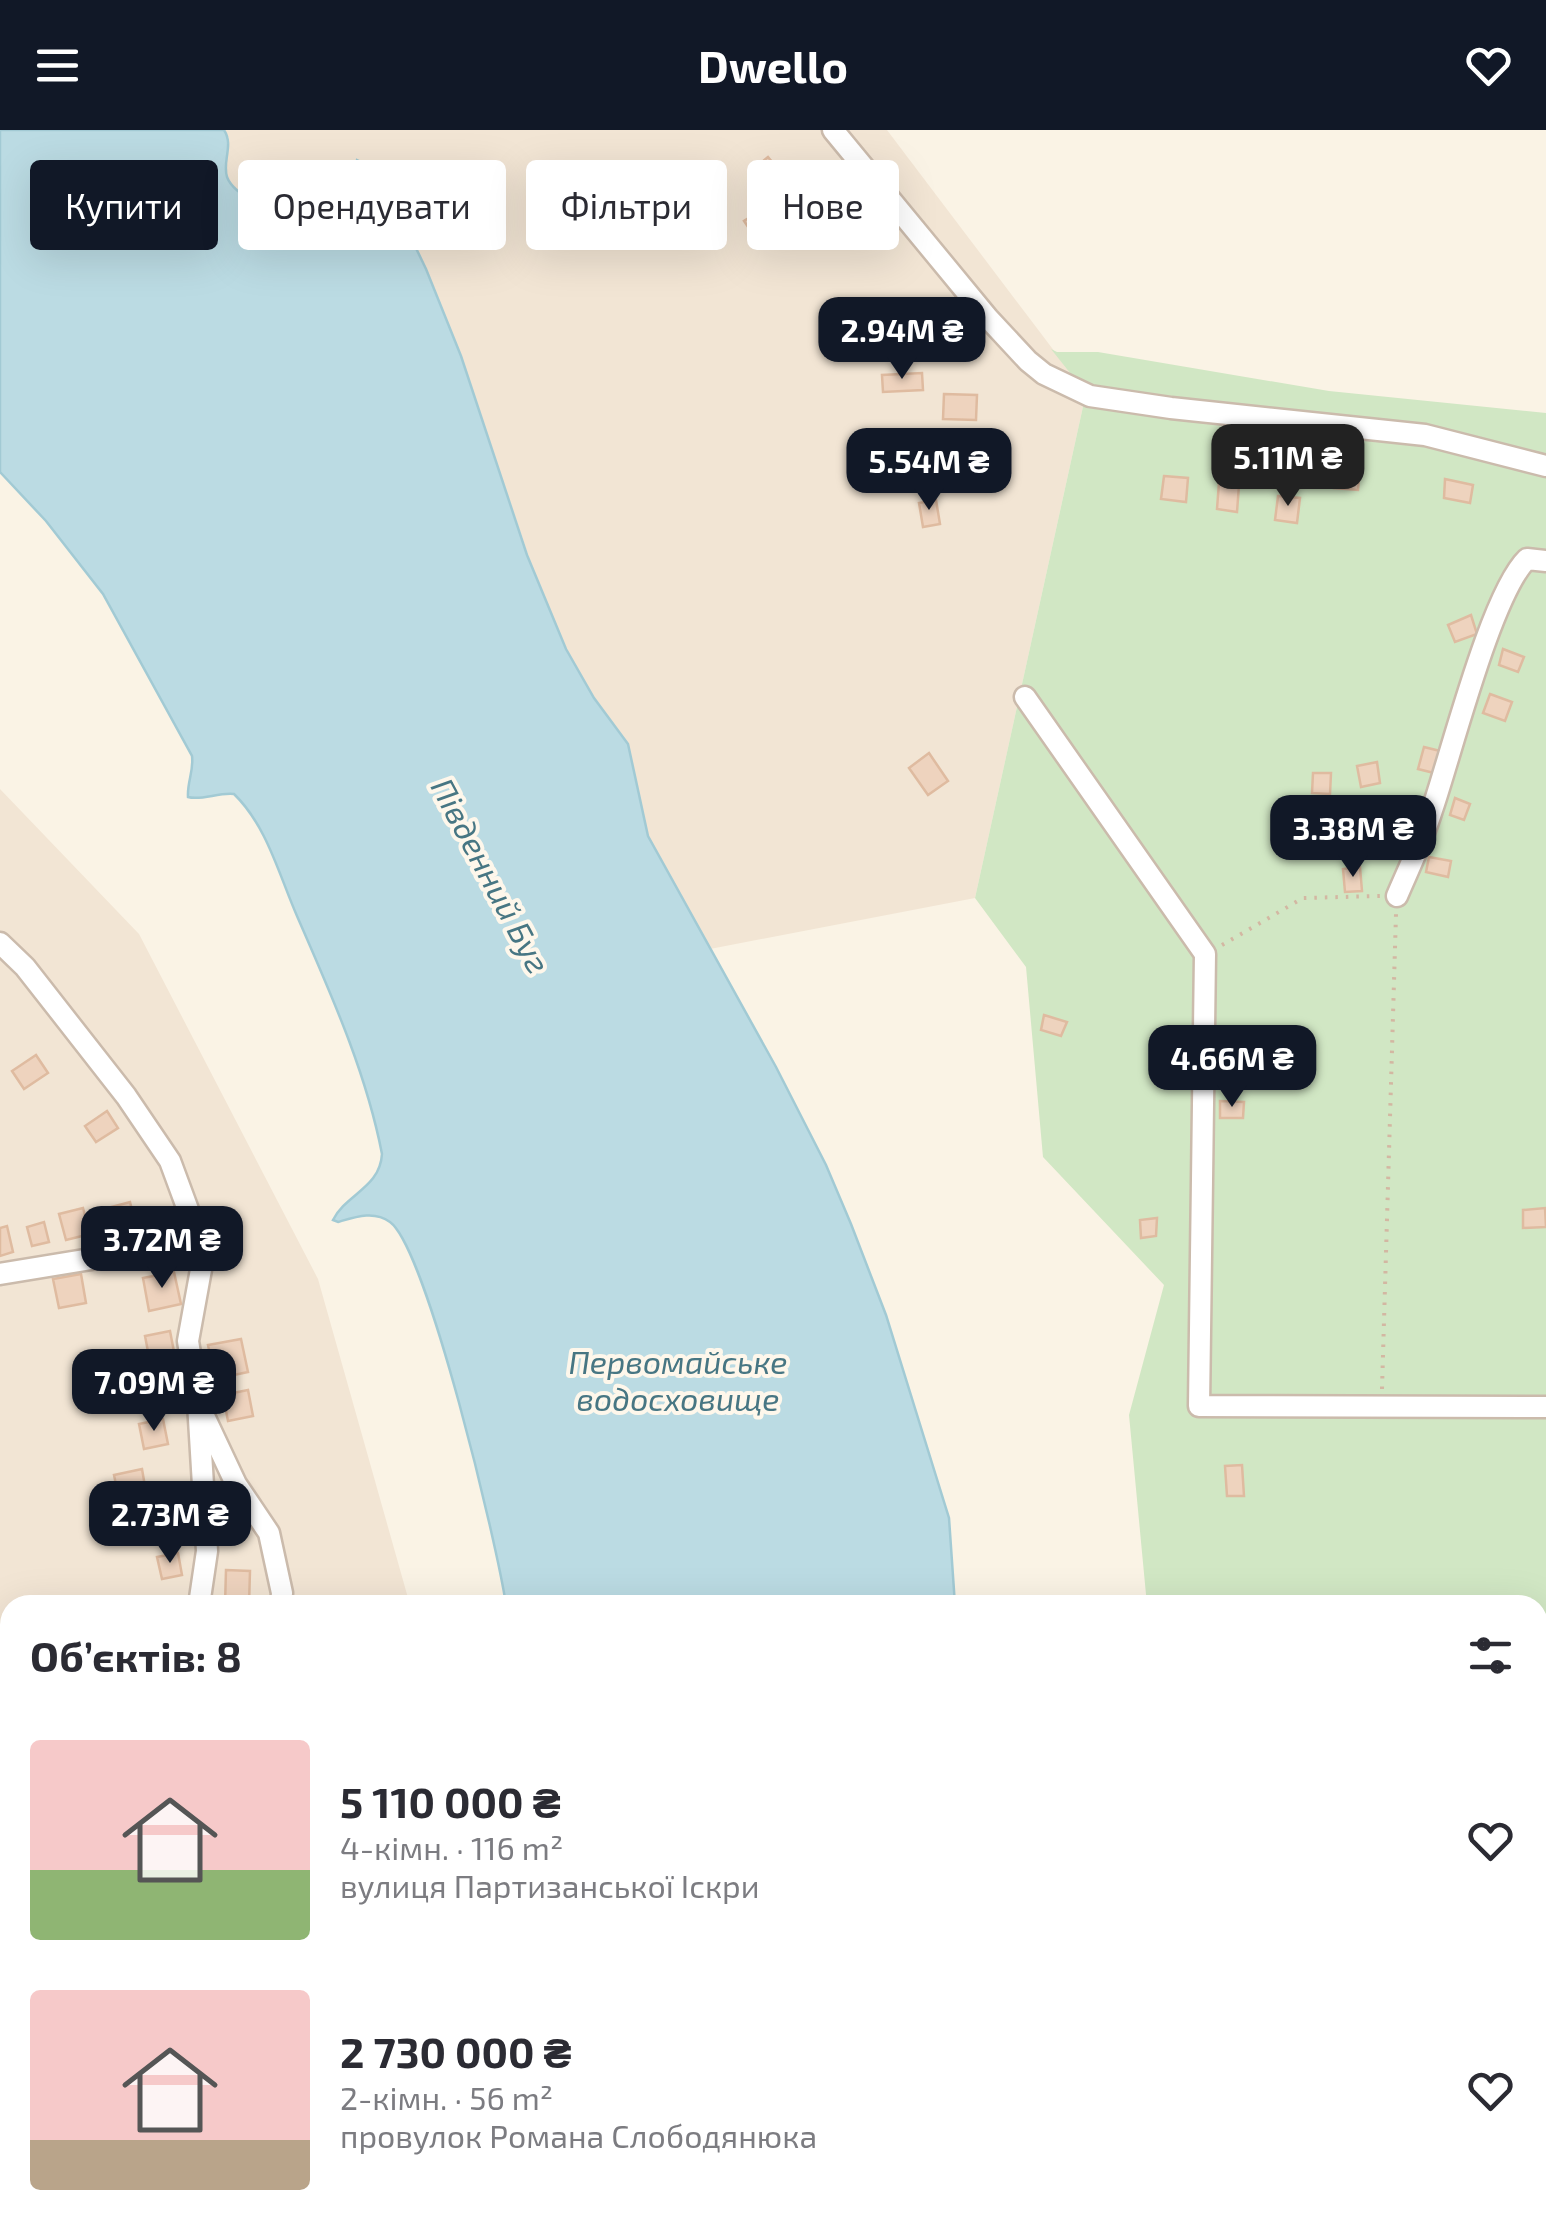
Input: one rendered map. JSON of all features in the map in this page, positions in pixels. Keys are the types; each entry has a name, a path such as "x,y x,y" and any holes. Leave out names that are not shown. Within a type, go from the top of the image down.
{"street":[{"path":"832,130 1028,361 1075,389 1090,396 1171,408 1425,435 1546,466"},
{"path":"1397,896 1431,815 1490,633 1517,569 1527,559 1546,561"},
{"path":"1025,698 1205,954 1198,1406 1546,1407"},
{"path":"0,942 25,966 115,1082 170,1161 204,1252 188,1342 198,1403 207,1551 200,1595"},
{"path":"0,1274 200,1241"},
{"path":"198,1403 236,1484 269,1533 282,1595"}],"path":[{"path":"1205,954 1304,898 1397,896 1382,1406"}],"shaded area":[{"path":"224,130 887,130 1086,393 975,898 710,949 648,836 628,744 580,677 540,590 461,356 415,250 506,250 506,160 238,160 238,190 226,172 229,138"},
{"path":"0,789 139,934 318,1279 407,1595 0,1595"}],"green space":[{"path":"1051,349 1098,352 1329,391 1546,413 1546,1595 1146,1595 1129,1415 1164,1285 1043,1157 1026,967 975,898 1086,393"}],"water":[{"name":"Первомайське водосховище","path":"0,130 224,130 228,141 227,177 238,191 238,250 417,250 461,356 527,555 566,649 594,698 628,744 648,836 776,1067 851,1224 886,1315 949,1518 954,1595 504,1595 459,1402 423,1285 405,1244 390,1222 378,1216 333,1220 375,1175 382,1154 367,1092 346,1032 271,852 255,821 234,794 188,797 192,756 103,594 46,521 0,472"}],"building":[{"path":"922,373 923,390 883,392 882,375"},
{"path":"944,394 977,395 976,420 943,419"},
{"path":"1337,466 1360,468 1358,490 1334,488"},
{"path":"1164,476 1188,478 1186,502 1161,499"},
{"path":"1445,479 1473,485 1470,503 1444,498"},
{"path":"1219,482 1239,485 1237,512 1217,509"},
{"path":"1278,496 1300,498 1297,523 1275,520"},
{"path":"936,500 940,524 923,527 919,503"},
{"path":"1471,615 1477,634 1455,642 1448,625"},
{"path":"1503,649 1524,657 1518,672 1499,665"},
{"path":"1490,694 1512,702 1505,721 1483,713"},
{"path":"1424,747 1440,751 1434,773 1418,769"},
{"path":"929,753 948,781 928,795 909,768"},
{"path":"1377,762 1380,783 1361,787 1357,766"},
{"path":"1313,773 1331,773 1330,794 1312,793"},
{"path":"1455,798 1470,804 1464,820 1450,815"},
{"path":"1429,857 1451,861 1448,877 1426,872"},
{"path":"1360,867 1362,891 1345,892 1343,869"},
{"path":"1044,1015 1067,1022 1061,1036 1041,1030"},
{"path":"36,1055 48,1073 24,1089 12,1071"},
{"path":"1220,1101 1244,1102 1243,1118 1220,1118"},
{"path":"107,1111 118,1128 96,1142 85,1126"},
{"path":"130,1202 136,1226 114,1232 108,1208"},
{"path":"83,1208 90,1234 66,1240 59,1214"},
{"path":"1545,1208 1546,1227 1523,1228 1523,1210"},
{"path":"1157,1218 1156,1236 1141,1238 1140,1220"},
{"path":"44,1222 49,1242 32,1246 27,1227"},
{"path":"7,1226 13,1252 0,1256 0,1228"},
{"path":"174,1272 181,1304 149,1311 143,1278"},
{"path":"81,1274 86,1303 59,1308 53,1279"},
{"path":"170,1331 175,1357 150,1362 145,1336"},
{"path":"241,1339 248,1372 215,1379 208,1345"},
{"path":"166,1374 171,1400 147,1405 142,1380"},
{"path":"248,1390 253,1416 228,1421 223,1395"},
{"path":"163,1419 168,1444 144,1449 139,1424"},
{"path":"1242,1465 1244,1496 1227,1496 1225,1466"},
{"path":"142,1469 147,1498 120,1504 114,1475"},
{"path":"178,1553 182,1575 162,1579 157,1557"},
{"path":"226,1570 250,1571 249,1595 225,1595"}],"water label":[{"name":"Південний Буг","path":"490,876"}]}
